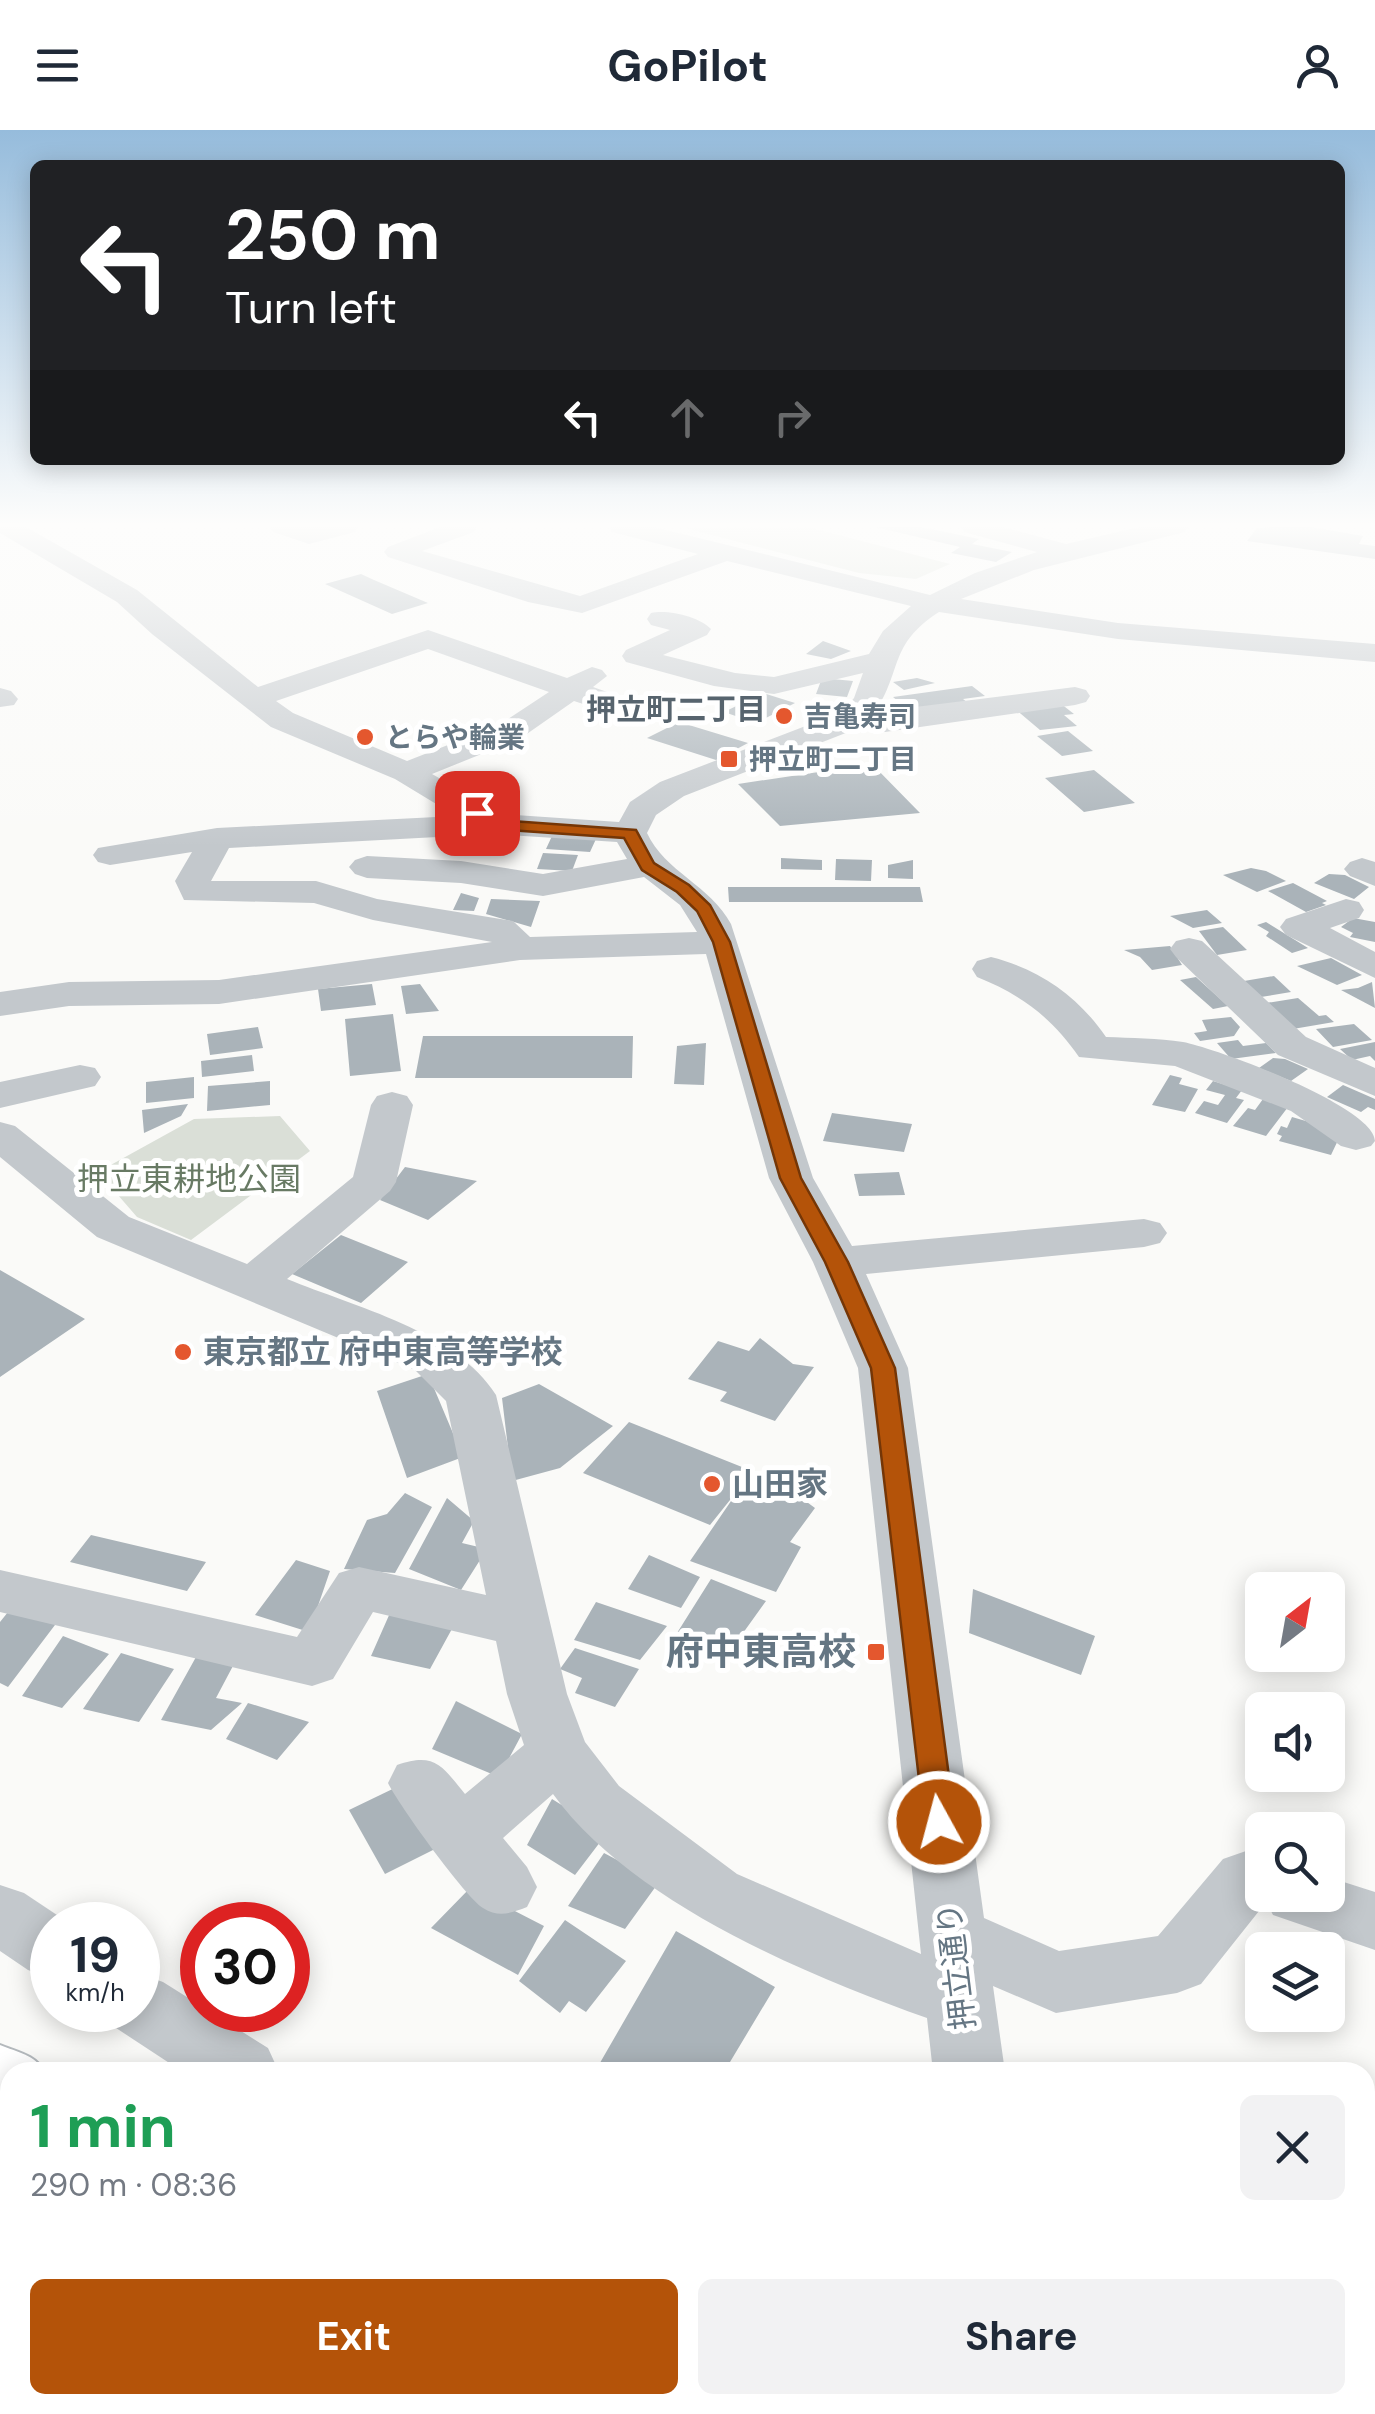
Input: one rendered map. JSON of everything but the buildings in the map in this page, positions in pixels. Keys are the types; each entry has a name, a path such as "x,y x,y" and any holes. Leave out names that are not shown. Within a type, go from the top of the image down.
{"street":[{"path":"169,634 282,720 406,772 494,824"},
{"path":"406,772 460,754 500,735 542,712 566,688 687,634"},
{"path":"639,850 642,810 672,789 853,718 874,694 890,640 897,634"},
{"path":"1148,634 1375,653"},
{"path":"255,698 428,639 641,714"},
{"path":"636,656 718,678 788,685 852,663 882,662"},
{"path":"853,718 884,723 1075,696"},
{"path":"500,735 544,748"},
{"path":"110,855 217,838 494,824 639,850"},
{"path":"349,901 382,830"},
{"path":"217,838 193,881 197,892 299,890 373,909 500,929 520,949"},
{"path":"367,867 460,872 542,885 639,850"},
{"name":"押立通り","path":"639,850 704,908 722,942 791,1178 836,1262 883,1368 968,2062"},
{"path":"1346,910 1299,927 1375,967"},
{"path":"0,1004 68,994 218,992 520,949 722,942"},
{"path":"1190,949 1292,1046 1375,1083"},
{"path":"991,969 1020,979 1056,1002 1082,1029 1093,1048 1181,1054 1306,1102 1359,1145"},
{"path":"0,1096 80,1077"},
{"path":"254,1283 374,1182 392,1105"},
{"path":"0,1135 113,1226 157,1248 254,1283 433,1358 470,1395 536,1694 558,1754 597,1806 714,1894 878,1970 956,1967 1056,1982 1177,1963 1245,1880"},
{"path":"836,1262 1144,1233"},
{"path":"0,1591 312,1663 360,1588 523,1625"},
{"path":"460,1836 558,1754"},
{"path":"419,1783 504,1886"},
{"path":"1345,1911 1375,1920"},
{"path":"0,1914 30,1934"},
{"path":"160,2018 228,2062"}],"green space":[{"name":"押立東耕地公園","path":"280,1116 310,1151 191,1240 137,1217 98,1172 194,1119"}],"place":[{"name":"吉亀寿司","path":"784,716"},
{"name":"とらや輪業","path":"365,737"},
{"name":"押立町二丁目","path":"729,759"},
{"name":"東京都立 府中東高等学校","path":"183,1352"},
{"name":"山田家","path":"712,1484"},
{"name":"府中東高校","path":"876,1652"}],"district":[{"name":"押立町二丁目","path":"676,710"}],"route":[{"path":"477,813 494,824 630,834 648,866 683,888 704,908 722,942 791,1178 836,1262 883,1368 939,1822"}]}
